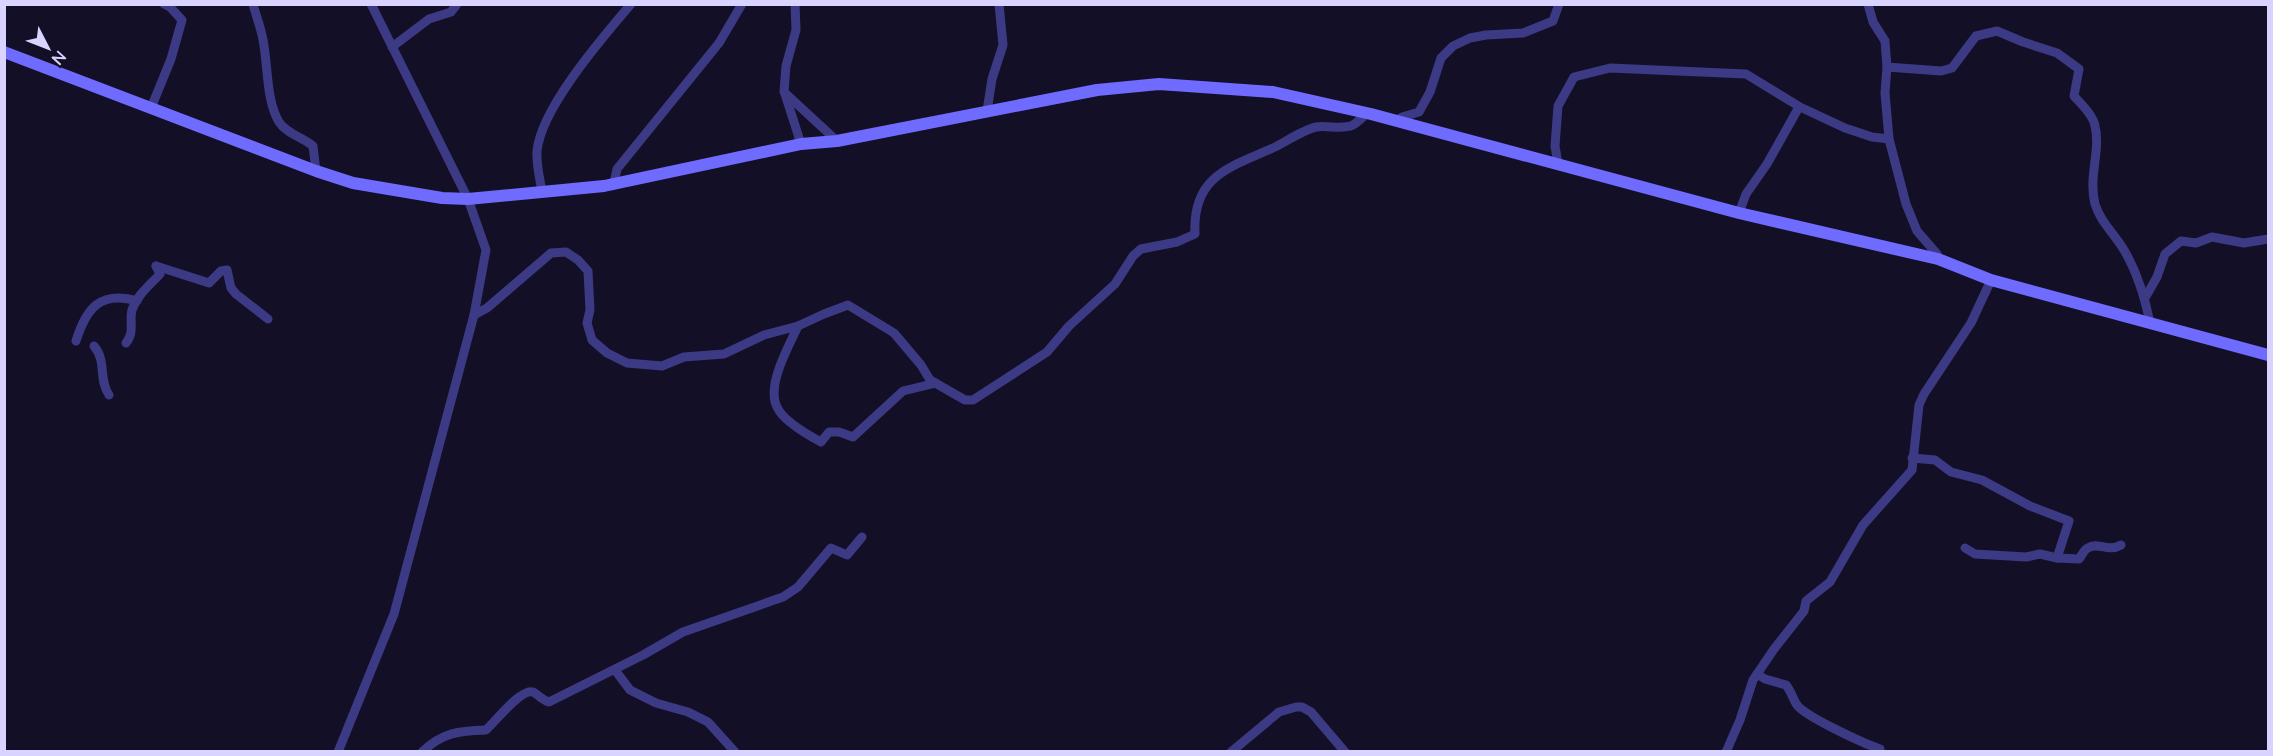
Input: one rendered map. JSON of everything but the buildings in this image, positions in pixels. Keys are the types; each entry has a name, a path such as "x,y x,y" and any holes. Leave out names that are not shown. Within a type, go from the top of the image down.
{"street":[{"path":"151,108 171,59 182,20 164,4"},
{"path":"253,4 263,40 275,113 280,123 313,147 316,171"},
{"path":"338,752 394,614 474,315 486,250 468,199 371,4"},
{"path":"392,47 429,19 451,12 457,4"},
{"path":"542,192 537,150 543,129 557,101 591,52 631,4"},
{"path":"614,183 617,169 719,43 742,4"},
{"path":"795,4 796,30 786,66 784,92 801,144"},
{"path":"987,111 992,79 1003,45 999,4"},
{"path":"1396,121 1419,112 1430,92 1441,58 1453,46 1470,38 1486,35 1523,33 1553,21 1559,4"},
{"path":"1868,4 1873,22 1885,41 1887,67 1885,93 1889,140 1906,204 1917,231 1937,254 1938,259"},
{"path":"1887,67 1941,71 1952,68 1976,36 1998,31 2023,42 2057,52 2079,69 2074,96 2085,108 2095,125 2096,144 2092,175 2095,202 2102,223 2116,238 2125,253 2145,298 2150,323"},
{"path":"4,52 353,183 441,198 468,199 604,186 801,144 837,141 1097,90 1159,84 1273,92 1367,113 1739,213 1938,259 1991,280 2268,355"},
{"path":"1558,164 1555,146 1558,106 1574,77 1610,68 1746,74 1799,107 1845,128 1889,140"},
{"path":"784,92 837,141"},
{"path":"1739,213 1746,194 1767,164 1799,107"},
{"path":"474,315 487,308 551,253 567,252 588,271 590,310 587,323 592,340 607,353 627,363 662,366 684,357 724,354 764,335 798,326 848,306 894,333 921,365 930,380 965,400 973,400 1047,352 1069,326 1115,284 1133,256 1141,249 1177,242 1195,234 1194,225 1202,195 1216,176 1235,164 1315,128 1351,126 1367,113"},
{"path":"2145,298 2157,277 2165,254 2181,241 2196,243 2212,237 2244,243 2268,238"},
{"path":"126,343 132,333 132,311 137,301 164,272 209,283 221,271 227,270 231,288 236,294 268,319"},
{"path":"1726,752 1757,674 1804,611 1806,601 1830,582 1863,525 1911,470 1919,405 1971,323 1991,280"},
{"path":"76,341 80,325 100,301 108,297 137,301"},
{"path":"798,326 777,372 775,398 777,408 801,432 821,442 829,432 839,432 853,437 903,391 936,383"},
{"path":"94,346 100,354 104,383 109,395"},
{"path":"1912,458 1935,460 1951,472 1982,480 2030,506 2069,521 2057,558"},
{"path":"422,752 446,734 462,730 486,730 518,697 527,692 535,693 542,700 549,702 615,670 683,632 783,597 798,587 831,548 847,555 862,537"},
{"path":"1965,548 1975,554 2026,557 2040,554 2079,560 2085,550 2090,547 2096,545 2111,549 2121,545"},
{"path":"615,670 630,690 656,703 688,712 708,722 735,752"},
{"path":"1757,674 1765,679 1786,685 1798,706 1837,730 1880,749 1880,752"},
{"path":"1232,752 1279,712 1302,707 1311,712 1345,752"}]}
